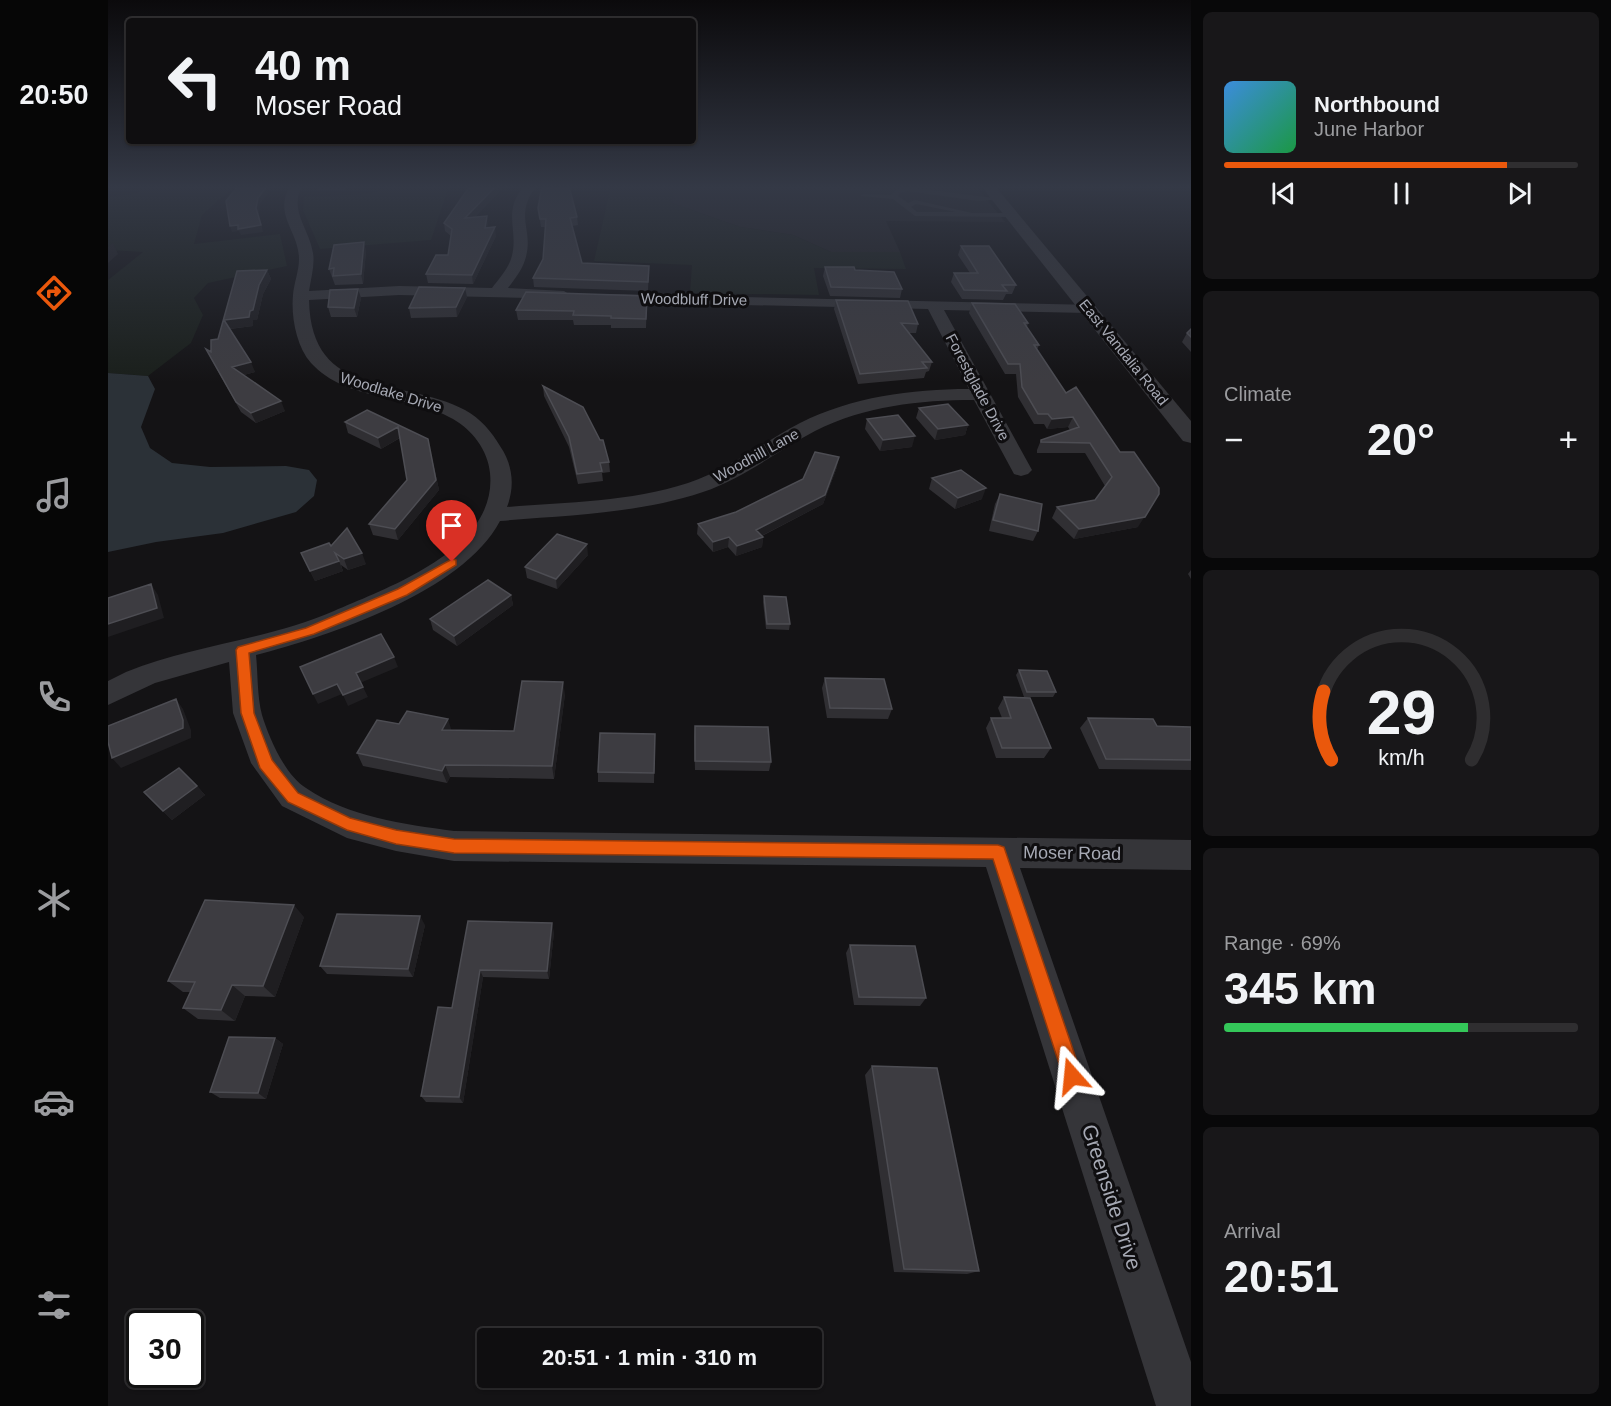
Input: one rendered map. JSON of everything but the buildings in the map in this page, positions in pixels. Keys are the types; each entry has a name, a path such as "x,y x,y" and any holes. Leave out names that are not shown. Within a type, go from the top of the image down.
{"street":[{"name":"Woodlake Drive","path":"108,694 143,677 310,631 403,592 452,562 480,535 493,515 502,492 500,464 488,437 467,420 441,405 378,390 333,374 316,357 306,333 300,296 306,256 304,252"},
{"path":"497,292 519,258 519,252"},
{"name":"East Vandalia Road","path":"1042,252 1191,435"},
{"name":"Woodbluff Drive","path":"300,296 390,289 585,297 1088,308"},
{"name":"Forestglade Drive","path":"934,305 1021,470"},
{"name":"Woodhill Lane","path":"493,515 618,503 677,492 721,477 810,426 849,410 902,399 949,394 981,394"},
{"name":"Moser Road","path":"242,650 248,713 266,763 293,797 347,824 396,837 454,846 1191,855"},
{"name":"Greenside Drive","path":"998,852 1181,1406"}],"shaded area":[{"path":"136,252 284,252 287,266 208,283 194,298 203,315 191,343 148,376 108,373 108,280 143,252"},
{"path":"596,252 900,252 906,269 814,268 819,295 690,293 692,265 594,261"},
{"path":"830,252 900,252 831,252"},
{"path":"108,373 148,376 155,389 141,427 150,448 172,463 210,467 286,466 309,470 317,480 314,496 296,512 223,533 156,542 108,552"}],"route":[{"path":"452,562 403,592 310,631 242,650 248,713 266,763 293,797 347,824 396,837 454,846 998,852 1072,1076"}]}
